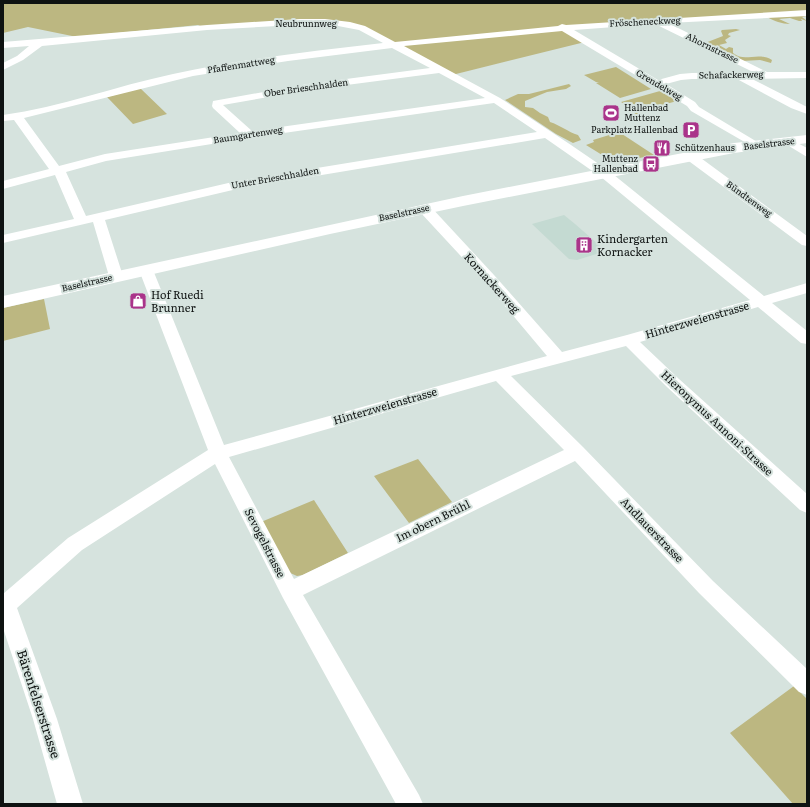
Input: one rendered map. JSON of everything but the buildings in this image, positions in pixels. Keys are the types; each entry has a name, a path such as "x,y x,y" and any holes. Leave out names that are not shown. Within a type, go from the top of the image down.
{"street":[{"name":"Fröscheneckweg","path":"484,34 562,27 807,13"},
{"name":"Neubrunnweg","path":"3,45 17,43 39,43 202,27 324,22 358,26 368,30 496,100 548,134 605,174 807,339"},
{"name":"Ahornstrasse","path":"658,22 766,75"},
{"name":"Grendelweg","path":"562,27 692,104 696,109 755,145"},
{"name":"Pfaffenmattweg","path":"3,118 46,111 168,77 188,73 302,56 484,34"},
{"path":"3,67 20,58 39,43"},
{"name":"Ober Brieschhalden","path":"248,135 217,106 217,103 308,88 442,70"},
{"name":"Schafackerweg","path":"656,84 686,76 807,74"},
{"path":"739,75 795,106 807,110"},
{"name":"Baumgartenweg","path":"3,185 105,158 248,135 496,100"},
{"path":"18,116 56,171 60,173 81,221"},
{"name":"Unter Brieschhalden","path":"6,239 98,216 236,185 548,134"},
{"name":"Baselstrasse","path":"3,302 425,209 690,156 755,145 807,139"},
{"path":"788,141 807,153"},
{"name":"Bündtenweg","path":"690,156 807,242"},
{"name":"Kornackerweg","path":"425,209 489,278 558,358"},
{"path":"98,216 116,276"},
{"name":"Sevogelstrasse","path":"146,270 218,453 290,590 410,804"},
{"name":"Hinterzweienstrasse","path":"4,606 75,544 218,453 499,374 629,340 807,288"},
{"name":"Hieronymus Annoni-Strasse","path":"629,340 673,383 807,505"},
{"name":"Andlauerstrasse","path":"499,374 577,452 706,587 807,684"},
{"name":"Im obern Brühl","path":"290,590 577,452"},
{"name":"Bärenfelserstrasse","path":"4,606 45,719 70,804"}],"shaded area":[{"path":"3,3 807,3 807,16 802,17 807,21 801,19 802,21 799,21 790,18 779,19 790,24 787,24 767,17 563,27 585,42 452,75 368,30 338,23 202,27 198,25 77,37 28,27 3,33"},
{"path":"722,30 740,30 729,33 728,35 731,36 725,40 727,43 719,45 726,49 729,47 733,48 733,53 738,56 767,58 772,60 771,63 760,60 742,61 705,43 723,36"},
{"path":"616,67 651,89 620,98 596,83 599,82 596,82 584,75"},
{"path":"569,84 571,86 566,89 547,92 525,101 525,107 533,108 548,117 550,122 578,135 581,140 573,143 556,134 505,100 518,94 529,94"},
{"path":"140,88 167,114 133,124 107,97"},
{"path":"660,91 677,101 644,110 646,112 637,115 621,102"},
{"path":"619,132 654,155 615,163 586,145 594,142 593,140"},
{"path":"564,215 606,251 577,260 569,259 532,224"},
{"path":"44,299 50,329 3,341 3,308"},
{"path":"418,459 452,502 409,523 374,476"},
{"path":"314,500 348,553 303,575 297,576 288,572 261,522"},
{"path":"794,686 807,699 807,804 793,804 730,733"}],"place":[{"name":"Hallenbad Muttenz","path":"611,113"},
{"name":"Parkplatz Hallenbad","path":"691,130"},
{"name":"Schützenhaus","path":"662,148"},
{"name":"Muttenz Hallenbad","path":"651,164"},
{"name":"Kindergarten Kornacker","path":"584,245"},
{"name":"Hof Ruedi Brunner","path":"138,301"}]}
